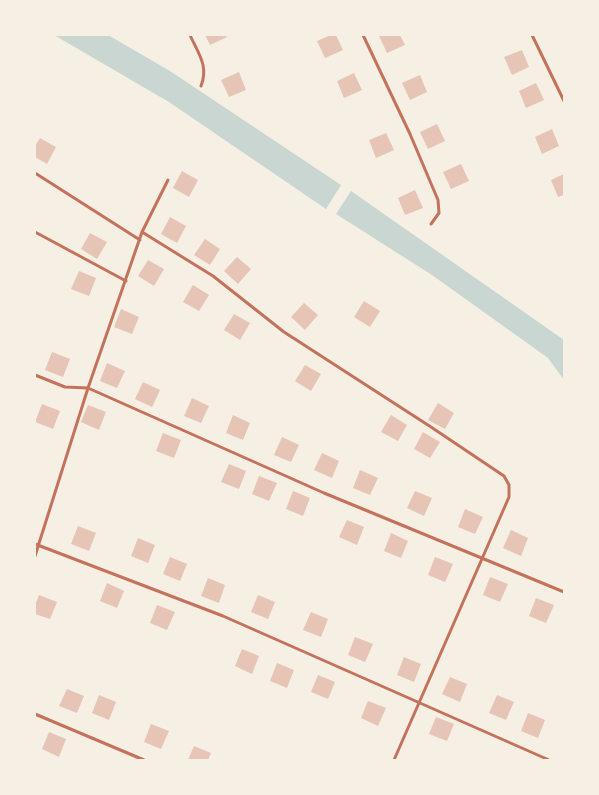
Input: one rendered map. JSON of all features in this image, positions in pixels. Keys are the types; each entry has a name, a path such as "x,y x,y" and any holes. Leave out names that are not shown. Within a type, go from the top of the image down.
{"lane":[{"path":"190,35 204,67 204,77 201,86"},
{"path":"363,35 410,134 438,200 439,213 431,224"},
{"path":"532,35 564,101"},
{"path":"35,173 140,240"},
{"path":"35,556 37,545 88,388 142,232 168,180"},
{"path":"35,232 126,281"},
{"path":"142,232 213,276 284,332 504,476 509,485 509,497 394,760"},
{"path":"35,375 65,387 88,388 324,493 564,592"},
{"path":"37,545 223,616 550,760"},
{"path":"35,714 144,760"}],"shaded area":[{"path":"54,35 108,35 170,71 341,185 326,209 169,102"},
{"path":"351,191 564,340 564,380 548,358 432,275 336,214"}],"building":[{"path":"205,35 226,35 227,37 210,45"},
{"path":"331,35 336,35 343,50 325,58 317,41"},
{"path":"400,35 405,45 387,53 379,36"},
{"path":"522,50 529,67 512,75 504,57"},
{"path":"239,72 246,90 229,97 221,80"},
{"path":"354,73 362,90 344,98 337,81"},
{"path":"420,75 427,92 410,100 402,83"},
{"path":"536,83 544,100 526,108 519,91"},
{"path":"437,124 445,141 428,149 420,132"},
{"path":"552,129 559,146 542,154 535,137"},
{"path":"386,133 394,150 376,158 369,140"},
{"path":"40,138 56,147 47,164 35,157 35,146"},
{"path":"461,164 469,181 451,189 443,172"},
{"path":"182,171 198,180 189,197 173,188"},
{"path":"564,174 564,195 558,197 551,180"},
{"path":"415,190 423,208 405,215 398,198"},
{"path":"170,217 186,226 177,243 161,234"},
{"path":"90,233 107,242 97,259 81,249"},
{"path":"205,239 220,249 210,265 194,255"},
{"path":"237,257 251,269 238,284 224,271"},
{"path":"148,260 164,269 154,286 138,276"},
{"path":"79,271 96,278 89,296 71,289"},
{"path":"193,285 209,295 199,311 183,302"},
{"path":"364,301 380,311 370,327 354,317"},
{"path":"304,303 318,315 305,330 291,317"},
{"path":"121,309 139,317 132,334 114,327"},
{"path":"234,314 250,323 240,340 224,330"},
{"path":"52,352 70,359 63,377 45,370"},
{"path":"107,363 125,371 117,388 100,381"},
{"path":"305,365 321,374 311,391 295,381"},
{"path":"143,382 160,390 152,407 135,399"},
{"path":"192,398 209,406 201,423 184,416"},
{"path":"438,403 454,413 445,429 428,420"},
{"path":"42,404 60,411 53,429 35,422"},
{"path":"88,405 106,412 99,430 81,422"},
{"path":"233,415 250,423 243,440 226,433"},
{"path":"391,415 407,425 398,441 381,432"},
{"path":"423,432 440,442 430,458 414,449"},
{"path":"163,433 181,440 174,458 156,451"},
{"path":"282,437 299,445 291,462 274,455"},
{"path":"322,453 339,461 332,478 314,470"},
{"path":"229,464 246,471 239,489 221,482"},
{"path":"360,470 378,478 370,495 353,488"},
{"path":"259,476 277,483 269,501 252,494"},
{"path":"293,491 310,498 303,516 286,509"},
{"path":"415,491 432,498 424,516 407,508"},
{"path":"465,509 483,517 475,534 458,527"},
{"path":"347,520 364,527 357,545 339,537"},
{"path":"78,526 96,533 89,551 71,544"},
{"path":"511,530 528,538 521,556 503,548"},
{"path":"391,533 408,541 401,558 384,551"},
{"path":"138,538 155,545 148,563 131,556"},
{"path":"170,557 187,564 180,581 163,574"},
{"path":"435,557 453,564 445,582 428,575"},
{"path":"490,577 508,584 500,602 483,595"},
{"path":"208,578 225,585 219,603 201,596"},
{"path":"107,583 124,591 117,608 100,601"},
{"path":"39,595 57,602 50,619 35,614 35,605"},
{"path":"258,595 275,602 268,619 251,612"},
{"path":"536,598 554,605 546,623 529,616"},
{"path":"157,605 175,612 167,630 150,623"},
{"path":"311,612 328,619 321,637 303,630"},
{"path":"355,637 373,644 365,662 348,655"},
{"path":"242,649 259,656 252,674 235,666"},
{"path":"404,657 421,664 414,682 397,675"},
{"path":"277,663 294,670 287,688 270,681"},
{"path":"318,675 335,682 328,699 311,692"},
{"path":"450,677 467,684 460,702 442,694"},
{"path":"67,689 84,696 77,713 59,706"},
{"path":"99,695 116,702 109,720 92,713"},
{"path":"497,695 514,702 506,720 489,713"},
{"path":"368,701 386,708 378,726 361,718"},
{"path":"528,713 545,720 538,738 521,731"},
{"path":"436,717 454,724 447,741 429,734"},
{"path":"151,724 169,731 161,749 144,742"},
{"path":"49,732 66,739 59,757 42,749"},
{"path":"194,746 211,753 208,760 188,760"}]}
